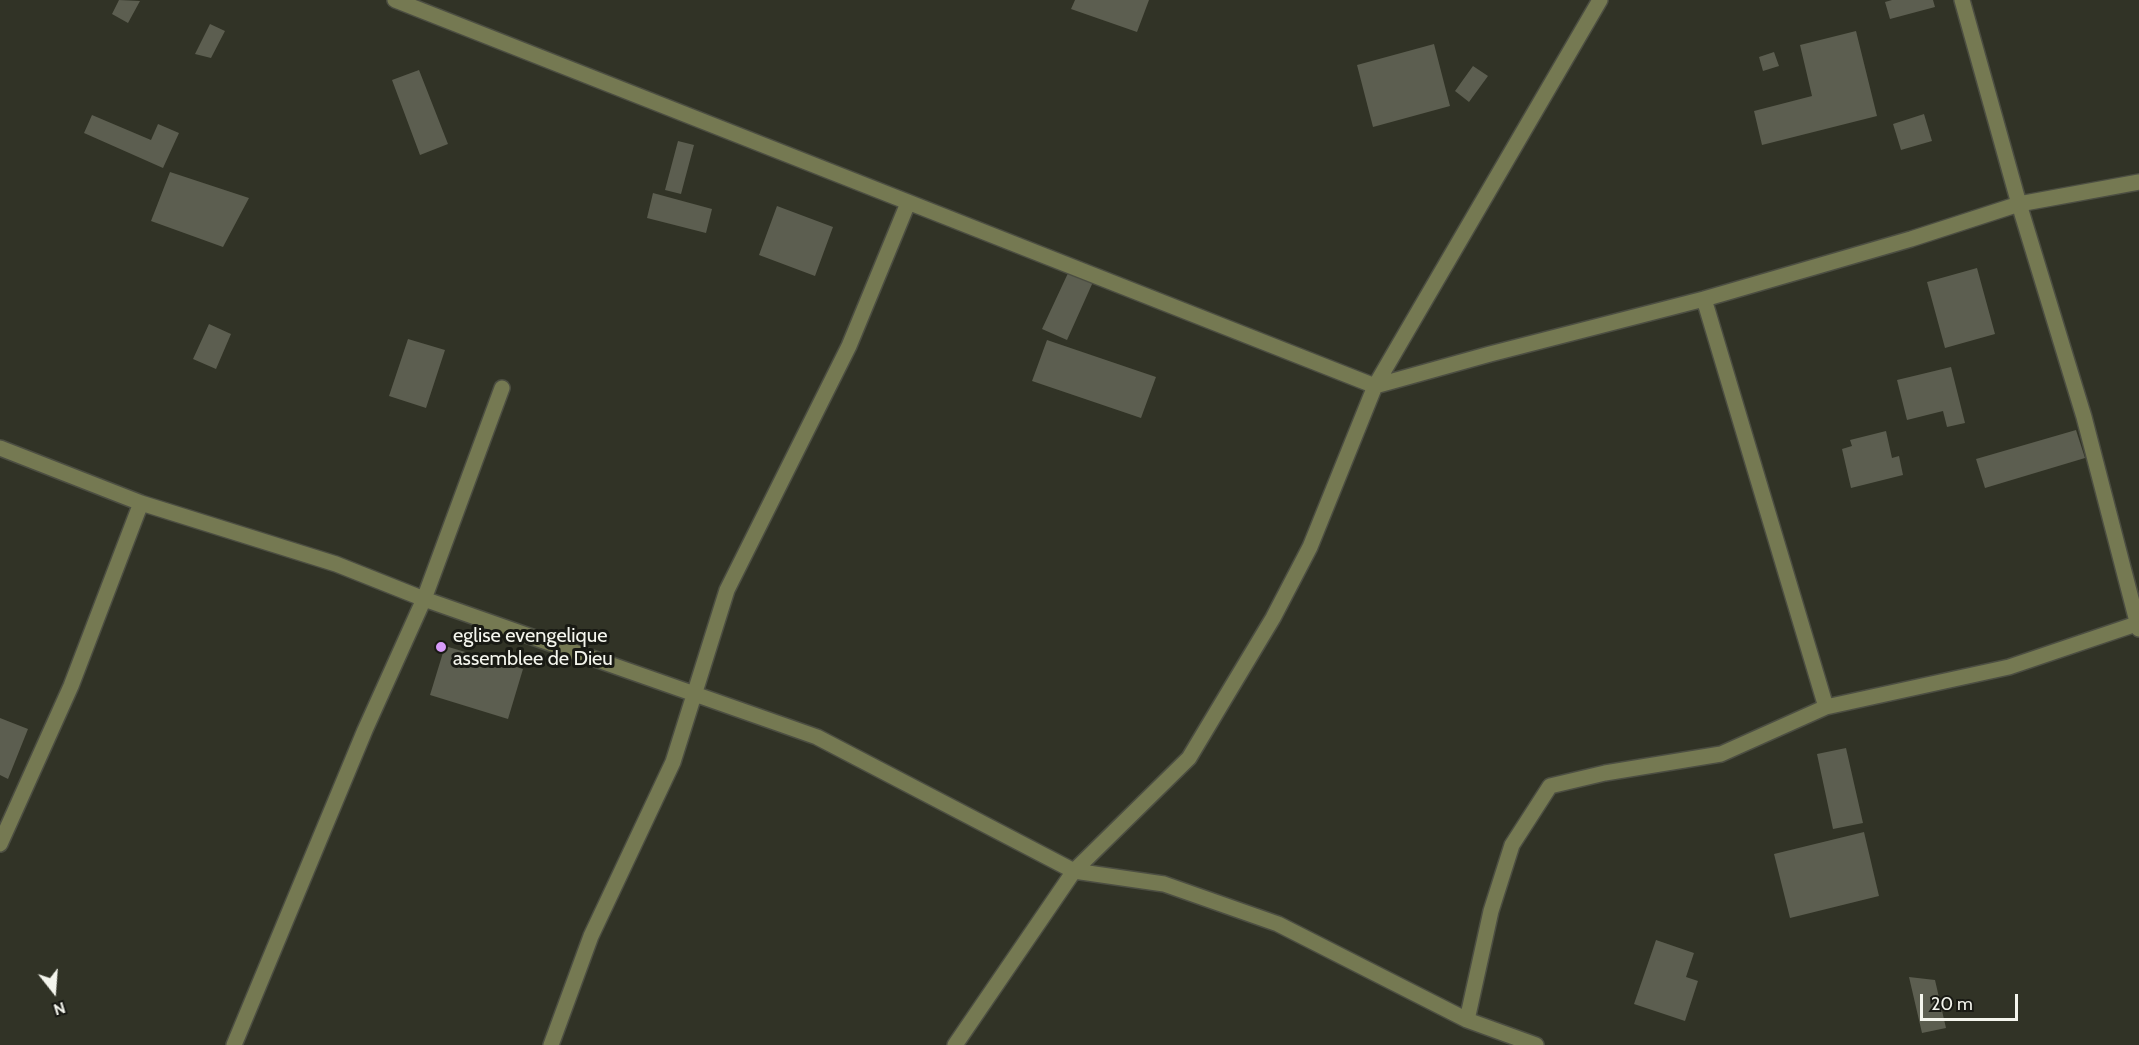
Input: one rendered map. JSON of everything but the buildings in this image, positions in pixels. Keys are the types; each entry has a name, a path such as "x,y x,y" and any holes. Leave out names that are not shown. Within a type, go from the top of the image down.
{"street":[{"path":"395,0 1375,386 1704,299 2019,204 2139,182"},
{"path":"955,1045 1074,871 1188,758 1273,618 1310,548 1375,386 1600,0"},
{"path":"1467,1020 1491,911 1512,845 1550,786 1721,754 1826,707 2009,668 2138,625 2084,417 2019,204 1962,0"},
{"path":"551,1045 591,936 673,762 692,695 727,590 849,346 908,203"},
{"path":"1704,299 1826,707"},
{"path":"234,1045 364,730 423,599 502,388"},
{"path":"0,448 141,503 336,564 423,599 817,737 1074,871 1164,884 1278,924 1467,1020 1536,1045"},
{"path":"0,844 71,686 141,503"}],"place":[{"name":"eglise evengelique assemblee de Dieu","path":"441,647"}]}
